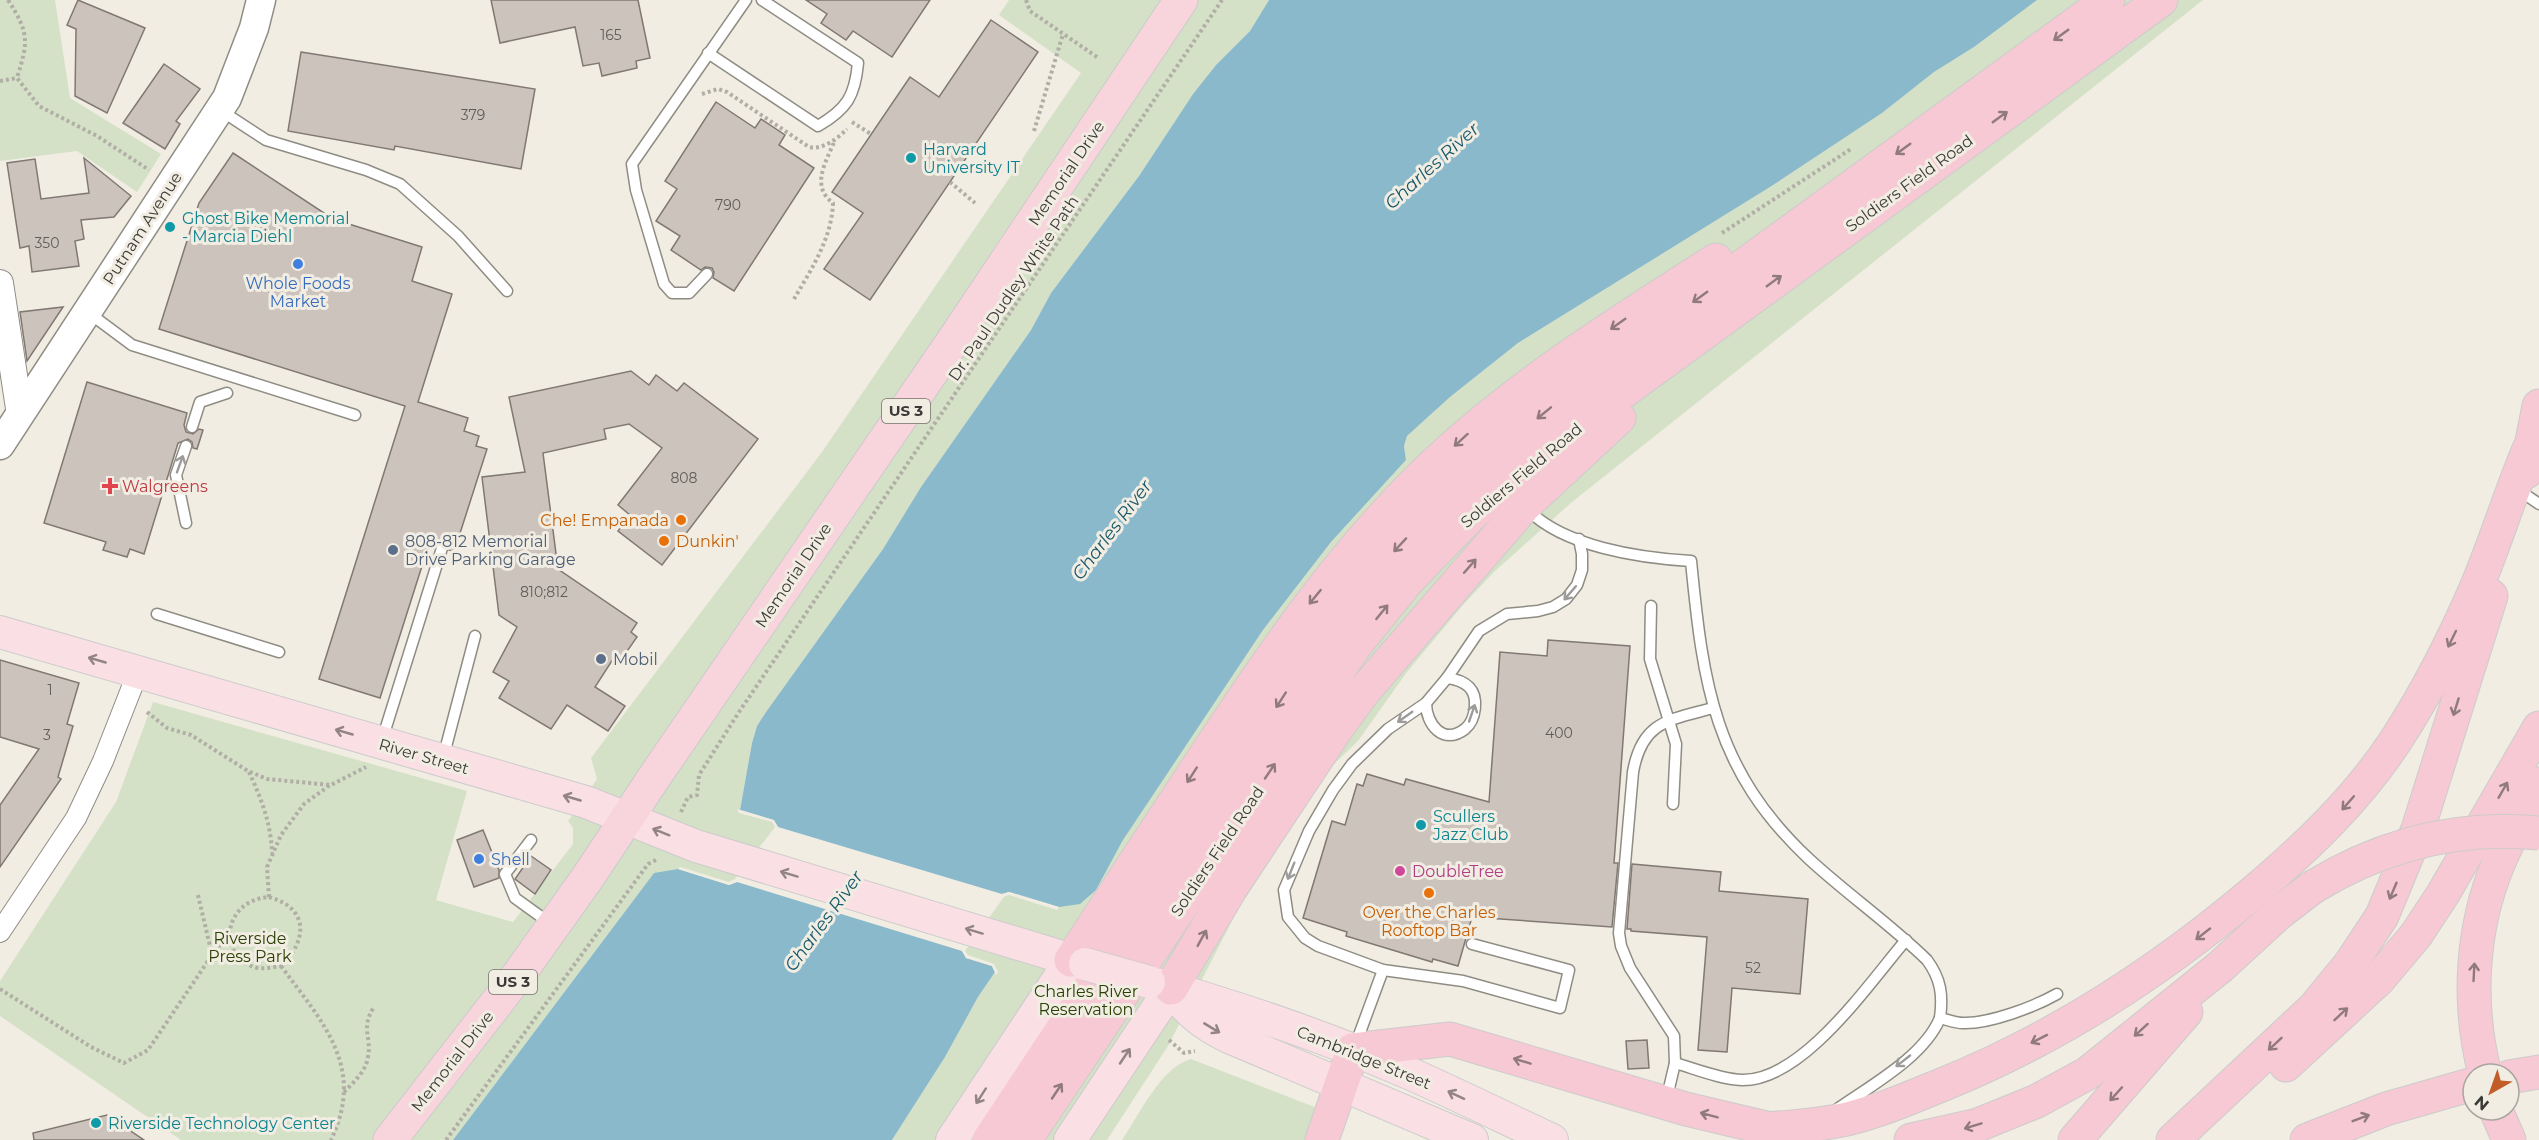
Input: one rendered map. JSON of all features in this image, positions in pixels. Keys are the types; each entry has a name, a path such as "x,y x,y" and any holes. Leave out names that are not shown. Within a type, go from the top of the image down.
{"highway":[{"name":"Memorial Drive","path":"390,1140 554,926 956,338 1181,0"},
{"name":"Soldiers Field Road","path":"989,1140 1293,682 1343,613 1397,547 1465,480 1555,404 2108,0"},
{"name":"Soldiers Field Road","path":"1025,1140 1330,681 1408,580 1467,519 1568,432 2161,0"},
{"path":"1078,962 1291,628 1369,532 1423,475 1507,402 1637,310 1740,245 1849,189"},
{"path":"1160,985 1231,888 1351,709 1411,634 1524,506 1634,404 1710,328"},
{"path":"1322,1140 1353,1050 1450,1039 1665,1103 1766,1130 1819,1133 2001,1058 2073,1021 2190,945 2303,849 2339,814 2367,780 2396,740 2426,690 2477,585 2511,491 2529,449 2539,406"},
{"path":"2173,1140 2314,1008 2346,971 2382,916 2418,829 2531,498 2529,449"},
{"path":"2206,1140 2372,986 2406,948 2443,894 2539,728"},
{"path":"2483,1062 2476,1030 2475,960 2485,902 2500,861 2539,784"},
{"path":"1911,1140 1978,1125 2037,1101 2072,1083 2120,1049 2220,967 2279,913 2313,887 2364,860 2412,842 2471,833 2539,833"},
{"path":"2075,1140 2171,1031 2220,967"},
{"path":"2521,1075 2539,1072"},
{"path":"2307,1140 2386,1109 2461,1087"},
{"path":"2501,1122 2509,1140"}],"main road":[{"name":"Putnam Avenue","path":"0,446 220,110 240,65 261,0"},
{"name":"River Street","path":"0,632 138,672 375,754 442,761 586,802 696,846 845,891"},
{"name":"Cambridge Street","path":"845,891 1281,1023 1410,1074 1552,1140"},
{"path":"952,1140 1078,962"},
{"path":"1070,1140 1160,985 1207,1026 1340,1086 1472,1140"}],"street":[{"path":"0,283 20,415"},
{"path":"0,932 76,818 103,761 138,672"}],"lane":[{"path":"707,274 689,293 672,292 664,284 636,190 632,164 746,0"},
{"path":"708,53 818,126 836,116 849,100 856,84 858,63 762,0"},
{"path":"220,110 266,140 366,170 400,184 458,236 507,291"},
{"path":"87,312 132,345 355,415"},
{"path":"192,427 200,402 227,393"},
{"path":"186,446 176,475 186,523"},
{"path":"1524,506 1544,523 1579,539 1633,555 1691,561 1701,656 1713,708 1736,765 1772,820 1826,874 1906,940 1927,960 1940,980 1942,994 1940,1018 1931,1036 1819,1133"},
{"path":"1472,944 1569,970 1560,1008 1463,981 1383,970 1332,952 1305,938 1288,917 1284,890 1309,831 1346,773 1388,729 1426,703 1448,678 1479,632 1492,621 1507,614 1553,607 1566,599 1577,585 1582,570 1579,539"},
{"path":"375,754 442,548"},
{"path":"1651,606 1650,659 1671,720 1676,750 1673,804"},
{"path":"157,614 279,652"},
{"path":"442,761 475,636"},
{"path":"1426,703 1426,714 1431,725 1442,733 1453,734 1465,729 1474,715 1476,703 1470,688 1459,680 1448,678"},
{"path":"1665,1103 1675,1063 1674,1036 1630,968 1621,946 1619,933 1635,759 1642,740 1649,732 1671,720 1713,708"},
{"path":"531,840 505,874 515,898 554,926"},
{"path":"1675,1063 1743,1080 1765,1076 1789,1065 1827,1031 1906,940"},
{"path":"1353,1050 1383,970"},
{"path":"1940,1018 1960,1023 1979,1022 2033,1005 2057,994"}],"path":[{"path":"8,0 25,33 26,49 17,78"},
{"path":"1026,0 1030,11 1097,57"},
{"name":"Dr. Paul Dudley White Path","path":"688,797 696,795 699,775 739,712 1222,0"},
{"path":"1034,131 1063,34"},
{"path":"0,81 17,78"},
{"path":"17,78 39,106 97,136 152,172"},
{"path":"699,96 711,90 727,92 815,149 836,139"},
{"path":"794,299 814,265 828,233 833,203 823,196 820,186 822,173 836,139 853,121 871,134"},
{"path":"950,182 975,203"},
{"path":"147,712 167,728 190,735 248,771 267,778 331,785"},
{"path":"269,897 267,867 281,835 304,804 375,754"},
{"path":"248,771 259,793 271,830 273,855"},
{"path":"446,1140 648,864 658,860"},
{"path":"198,895 212,955"},
{"path":"0,989 91,1047 124,1062 148,1050 212,955 230,934 234,916 241,906 256,898 269,897 287,904 295,913 300,925 301,938 294,954 281,966 257,968 246,963 237,954 230,934"},
{"path":"212,955 237,954"},
{"path":"281,966 329,1034 343,1073 344,1108 331,1140"},
{"path":"344,1092 360,1074 368,1058 367,1024 374,1006"}],"green space":[{"path":"0,0 55,0 70,98 161,154 137,192 77,151 0,161"},
{"name":"Riverside Press Park","path":"1009,0 1269,0 1250,31 1216,65 1193,94 1139,176 1051,293 1031,330 921,487 883,549 757,726 740,810 774,820 778,827 737,882 729,885 654,873 453,1140 181,1140 0,1016 0,981 116,802 153,702 467,791 436,900 513,922 573,844 573,828 568,821 597,779 591,758 822,452 1081,73 999,15"},
{"name":"Charles River Reservation","path":"2037,0 2203,0 1572,502 1494,572 1462,606 1407,672 1358,741 1331,767 1239,907 1168,1046 1107,1140 892,1140 945,1057 978,997 995,972 966,958 962,951 1002,894 1096,890 1123,840 1263,630 1331,542 1406,460 1404,446 1407,436 1450,397 1518,343 1770,187 1882,113 1934,72 1974,47"},
{"path":"1191,1059 1317,1108 1307,1140 1122,1140 1160,1082 1180,1064"}],"water":[{"name":"Charles River","path":"1269,0 2037,0 1974,47 1934,72 1882,113 1770,187 1518,343 1450,397 1407,436 1404,446 1406,460 1331,542 1263,630 1123,840 1096,890 1080,904 1059,907 1009,892 1002,894 962,951 966,958 992,966 995,972 978,997 945,1057 892,1140 453,1140 654,873 678,869 729,885 737,882 778,827 773,820 740,810 757,726 883,549 921,487 1031,330 1051,293 1139,176 1193,94 1216,65 1250,31"}],"pier":[{"path":"737,809 774,820 778,827 1002,894 1009,892 1059,907 1057,910 1009,895 1004,897 965,951 968,955 994,964 998,972 996,975 992,966 966,958 962,951 737,882 729,885 678,869 680,867 729,882 735,879 775,827 772,822 739,813"}],"building":[{"path":"78,0 145,28 107,113 75,96 76,29 67,25"},
{"path":"491,0 638,0 650,58 636,61 637,68 602,76 599,63 583,66 575,27 500,43"},
{"path":"806,0 930,0 892,57 853,31 846,40 821,23 827,14"},
{"name":"Harvard University IT","path":"991,20 1038,52 870,300 824,269 863,213 832,192 910,77 939,97"},
{"path":"301,52 535,89 521,169 395,146 394,150 288,131"},
{"path":"164,64 200,89 176,121 180,124 165,149 123,123"},
{"path":"716,102 755,128 761,119 785,135 779,145 814,168 734,291 713,278 712,268 705,267 701,270 671,250 680,236 656,221 677,189 665,181"},
{"name":"Whole Foods Market","path":"233,153 333,219 422,247 412,281 452,294 418,402 468,418 464,431 479,436 476,446 487,449 454,552 449,550 448,543 444,541 437,542 435,546 429,544 380,698 319,679 405,406 159,329 199,203"},
{"path":"84,158 131,196 114,217 81,220 84,239 75,241 79,266 32,272 29,246 20,248 7,163 35,159 41,199 89,193"},
{"path":"63,307 27,361 20,312"},
{"path":"631,371 649,385 656,375 677,391 684,383 758,439 662,565 618,531 630,515 618,505 662,448 629,424 604,429 606,439 543,453 558,569 637,623 631,632 637,637 621,660 615,656 595,687 625,706 608,731 567,705 551,729 499,698 509,681 493,672 517,627 499,615 482,477 525,472 509,397"},
{"name":"Walgreens","path":"87,382 187,413 184,425 186,432 193,434 199,429 203,430 197,449 193,448 192,442 188,439 178,443 144,554 130,549 127,557 103,550 106,542 44,523"},
{"path":"1548,640 1630,646 1614,863 1618,863 1612,927 1472,917 1458,966 1433,959 1432,962 1346,936 1347,932 1303,918 1332,821 1345,825 1357,784 1363,786 1367,774 1404,785 1406,779 1489,802 1500,652 1547,656"},
{"path":"0,660 79,683 67,724 73,726 58,777 61,779 0,867 0,805 39,749 0,737"},
{"name":"Shell","path":"483,830 499,870 499,878 474,887 457,840"},
{"path":"531,856 551,870 535,894 515,879"},
{"path":"1632,864 1721,872 1719,891 1808,899 1800,994 1732,988 1727,1052 1698,1050 1707,937 1627,929"},
{"path":"1647,1040 1649,1068 1628,1069 1626,1041"},
{"name":"Riverside Technology Center","path":"107,1115 144,1140 34,1140 33,1133"}],"place":[{"name":"Harvard University IT","path":"911,158"},
{"name":"Ghost Bike Memorial - Marcia Diehl","path":"170,227"},
{"name":"Whole Foods Market","path":"298,264"},
{"name":"Walgreens","path":"110,486"},
{"name":"Che! Empanada","path":"681,520"},
{"name":"Dunkin'","path":"664,541"},
{"name":"808-812 Memorial Drive Parking Garage","path":"393,550"},
{"name":"Mobil","path":"601,659"},
{"name":"Scullers Jazz Club","path":"1421,825"},
{"name":"Shell","path":"479,859"},
{"name":"DoubleTree","path":"1400,871"},
{"name":"Over the Charles Rooftop Bar","path":"1429,893"},
{"name":"Riverside Technology Center","path":"96,1123"}]}
